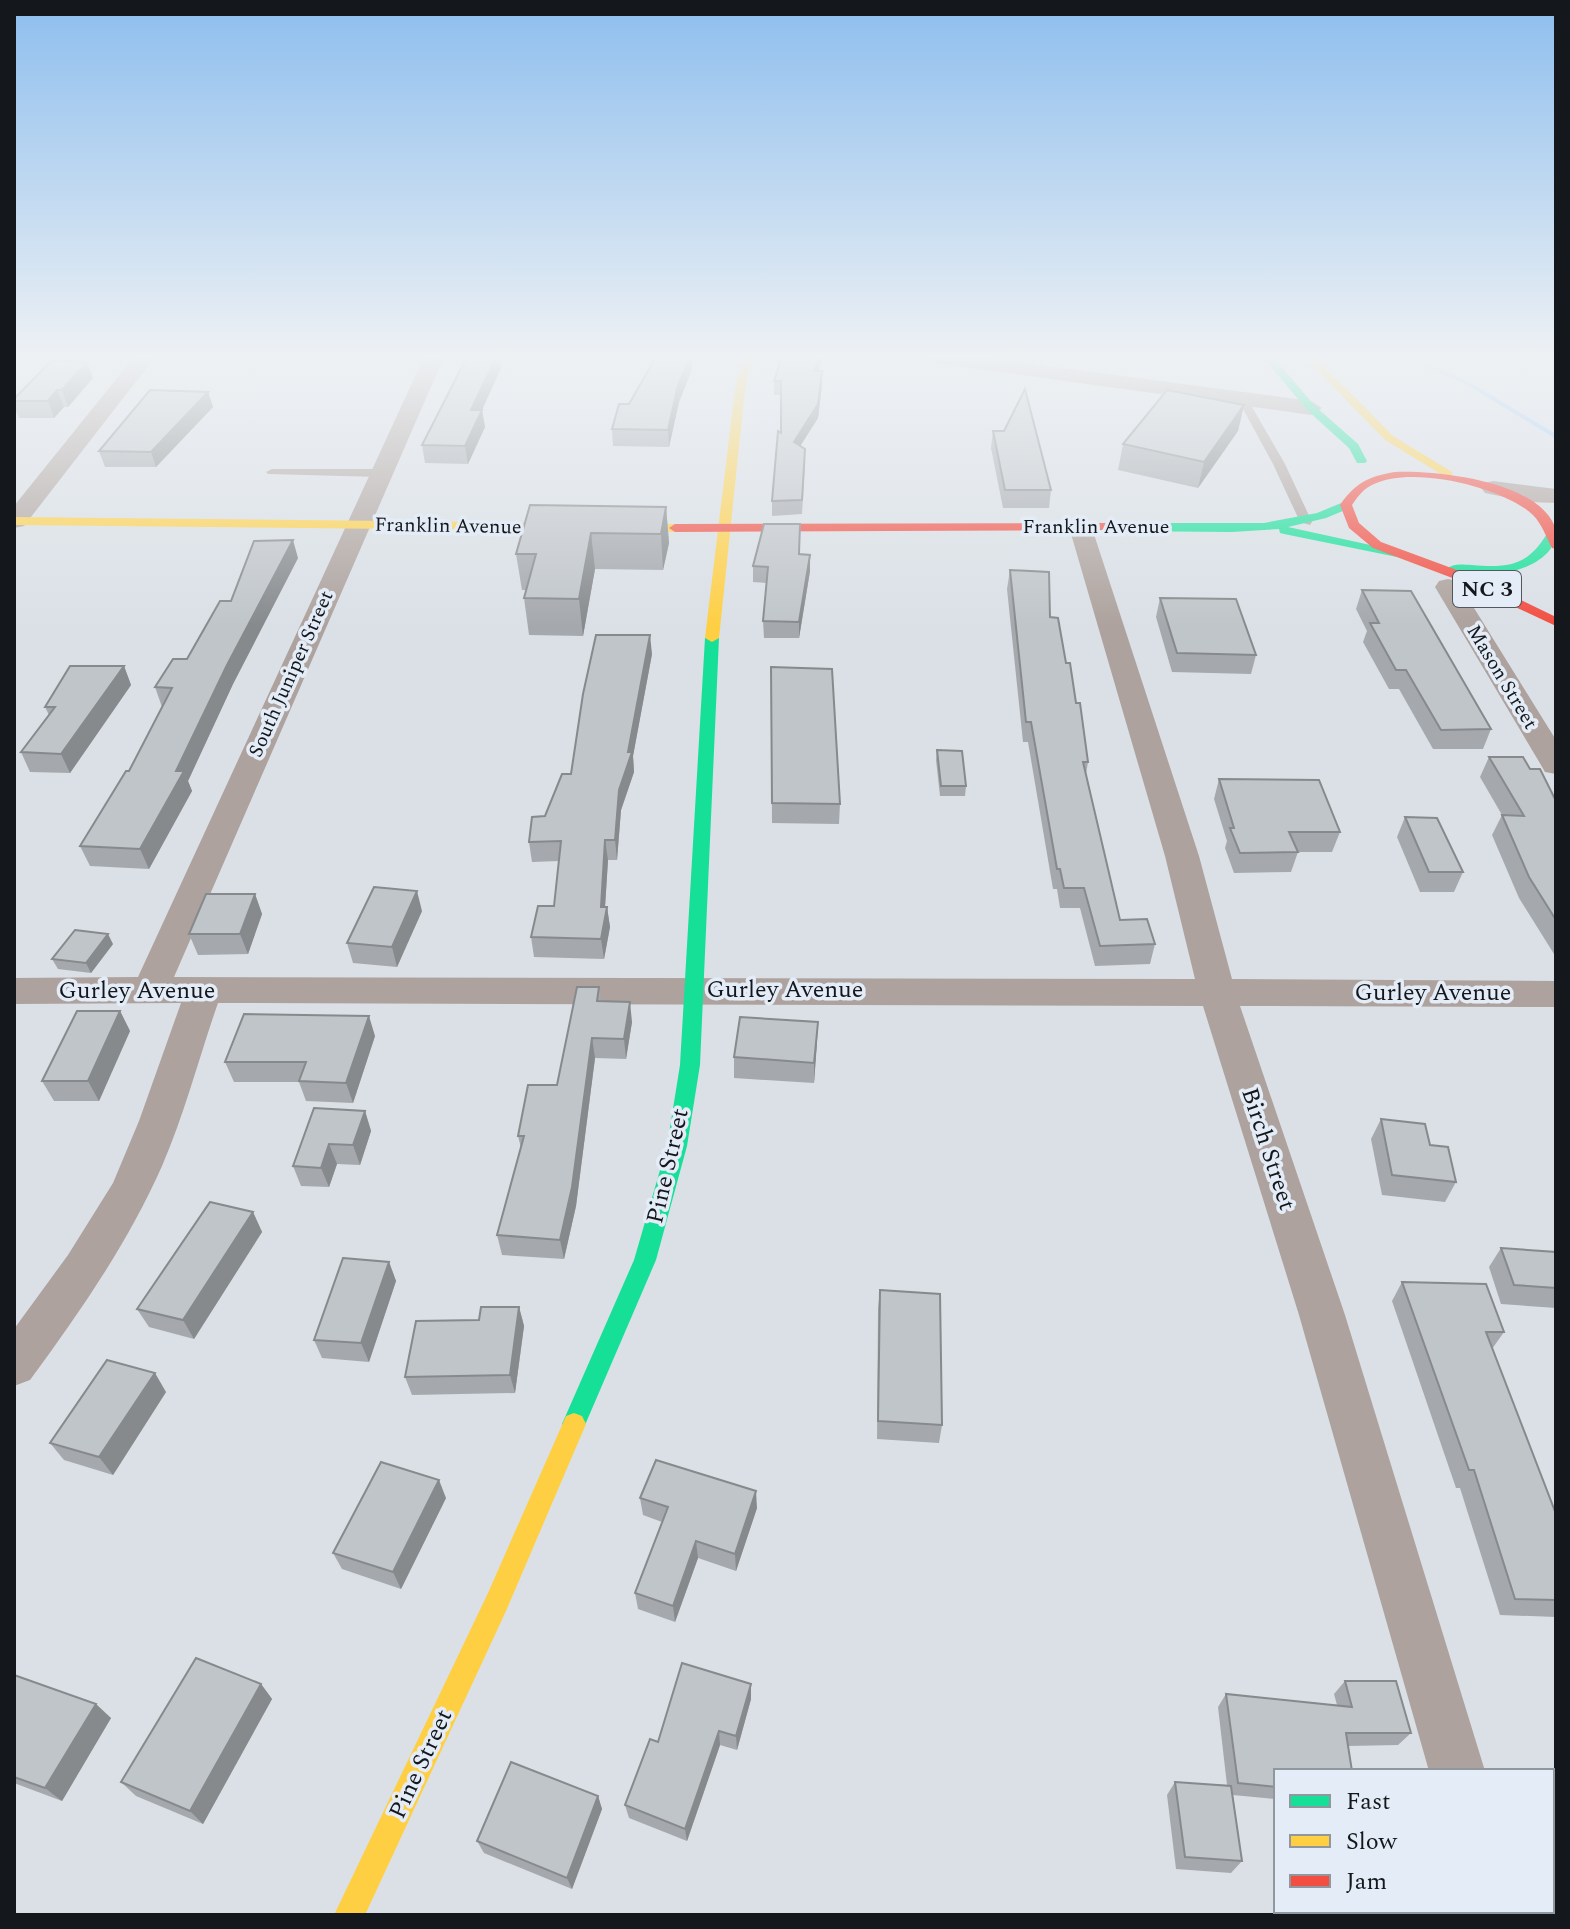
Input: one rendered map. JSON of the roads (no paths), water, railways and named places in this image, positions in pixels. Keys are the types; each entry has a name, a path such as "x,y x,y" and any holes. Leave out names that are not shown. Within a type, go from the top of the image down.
{"street":[{"path":"14,521 73,447"},
{"name":"South Juniper Street","path":"150,990 392,447"},
{"name":"Pine Street","path":"349,1915 497,1602 645,1260 677,1146 690,1065 708,675 733,447"},
{"path":"1354,447 1358,451 1362,467 1356,489 1346,505 1348,518 1359,532 1377,545 1409,558 1466,569 1512,567 1543,555 1553,529 1528,505 1493,488"},
{"path":"1398,447 1465,481"},
{"path":"1356,489 1395,476 1422,475 1529,495 1556,496"},
{"name":"Franklin Avenue","path":"14,521 724,528 1266,527 1306,522 1330,515 1346,505"},
{"name":"Birch Street","path":"1081,527 1182,856 1217,993 1322,1315 1456,1769"},
{"name":"Franklin Avenue","path":"1266,527 1409,558"},
{"name":"NC 3","path":"1409,558 1460,576 1556,622"},
{"name":"Mason Street","path":"1448,587 1556,765"},
{"name":"Gurley Avenue","path":"14,991 1556,994"},
{"path":"14,1365 65,1295 142,1164 204,991"}],"lane":[{"path":"1269,447 1306,522"},
{"path":"272,472 380,473"}]}
